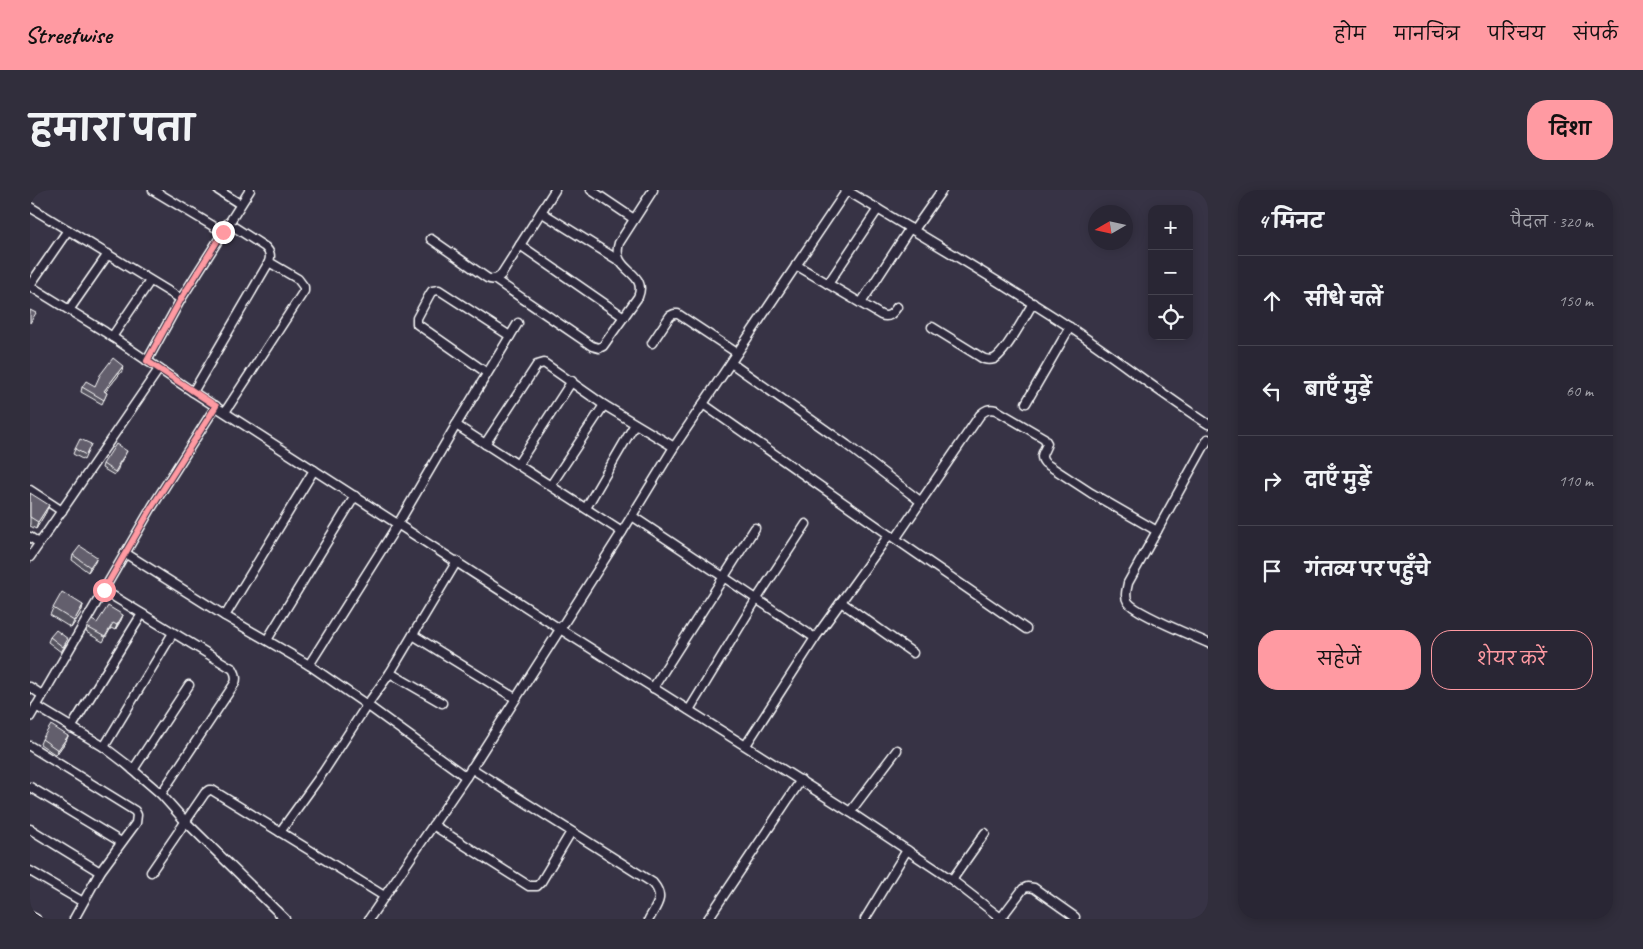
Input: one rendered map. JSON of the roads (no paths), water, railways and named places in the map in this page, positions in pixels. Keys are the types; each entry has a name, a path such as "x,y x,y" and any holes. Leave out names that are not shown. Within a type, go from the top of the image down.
{"street":[{"path":"153,190 223,232"},
{"path":"218,190 240,204"},
{"path":"147,361 181,299 250,190"},
{"path":"494,279 501,275 555,190"},
{"path":"591,190 634,219"},
{"path":"618,260 617,249 619,243 653,190"},
{"path":"369,919 472,768 674,447 846,190 987,274 1070,327 1208,424"},
{"path":"861,303 912,229 942,190"},
{"path":"30,207 181,299"},
{"path":"828,284 878,209"},
{"path":"431,239 487,278 494,279 592,346 599,348 606,344 638,297 640,288 637,280 618,260 541,212"},
{"path":"193,392 269,262 270,254 268,250 228,223"},
{"path":"68,230 30,286 112,337 193,392 560,629 801,780 952,880 1001,919 1023,889 1027,887 1034,888 1076,917"},
{"path":"520,245 624,317"},
{"path":"69,310 108,254"},
{"path":"225,412 304,291 304,287 298,279 269,262"},
{"path":"796,265 884,316 891,315 897,307"},
{"path":"112,337 150,281"},
{"path":"487,373 417,324 417,318 430,294 432,291 439,290 510,336"},
{"path":"932,327 978,356 991,360 1001,354 1033,304"},
{"path":"652,343 670,316 678,314 737,353"},
{"path":"309,666 398,524 518,323"},
{"path":"1026,403 1070,327"},
{"path":"731,363 847,444 920,501"},
{"path":"485,444 537,365 547,364 604,405 674,447"},
{"path":"30,557 159,369"},
{"path":"518,464 572,381"},
{"path":"703,404 1026,629"},
{"path":"551,485 604,405"},
{"path":"30,717 152,507 216,406"},
{"path":"746,745 815,638 920,501 983,412 991,409 996,410 1044,438 1047,443 1042,458 1045,463 1090,493 1157,530"},
{"path":"586,508 635,424"},
{"path":"456,425 622,532"},
{"path":"1208,439 1128,583 1126,591 1127,600 1137,610 1208,644"},
{"path":"225,616 314,470"},
{"path":"30,490 62,510"},
{"path":"267,640 355,496"},
{"path":"632,516 815,638"},
{"path":"689,710 756,600 806,524"},
{"path":"653,688 755,528"},
{"path":"30,537 39,543"},
{"path":"125,553 309,666 367,705 466,777"},
{"path":"280,832 390,673 457,561"},
{"path":"104,590 233,669 236,677 234,683 161,794"},
{"path":"841,602 913,653"},
{"path":"71,728 142,614"},
{"path":"104,747 173,633"},
{"path":"413,636 515,698"},
{"path":"390,673 442,703"},
{"path":"133,770 189,685"},
{"path":"30,687 42,695"},
{"path":"36,706 104,747 133,770 161,794 185,821 285,919"},
{"path":"30,746 135,812 137,819 100,872 74,919"},
{"path":"850,812 897,750"},
{"path":"472,768 653,883 660,895 658,904 649,919"},
{"path":"708,919 801,780"},
{"path":"30,787 121,842"},
{"path":"151,872 205,793 212,790 384,896"},
{"path":"434,825 529,886 534,887 541,882 571,832"},
{"path":"30,829 100,872"},
{"path":"952,880 985,833"},
{"path":"865,919 907,850"},
{"path":"30,872 83,902"},
{"path":"30,916 36,919"}]}
